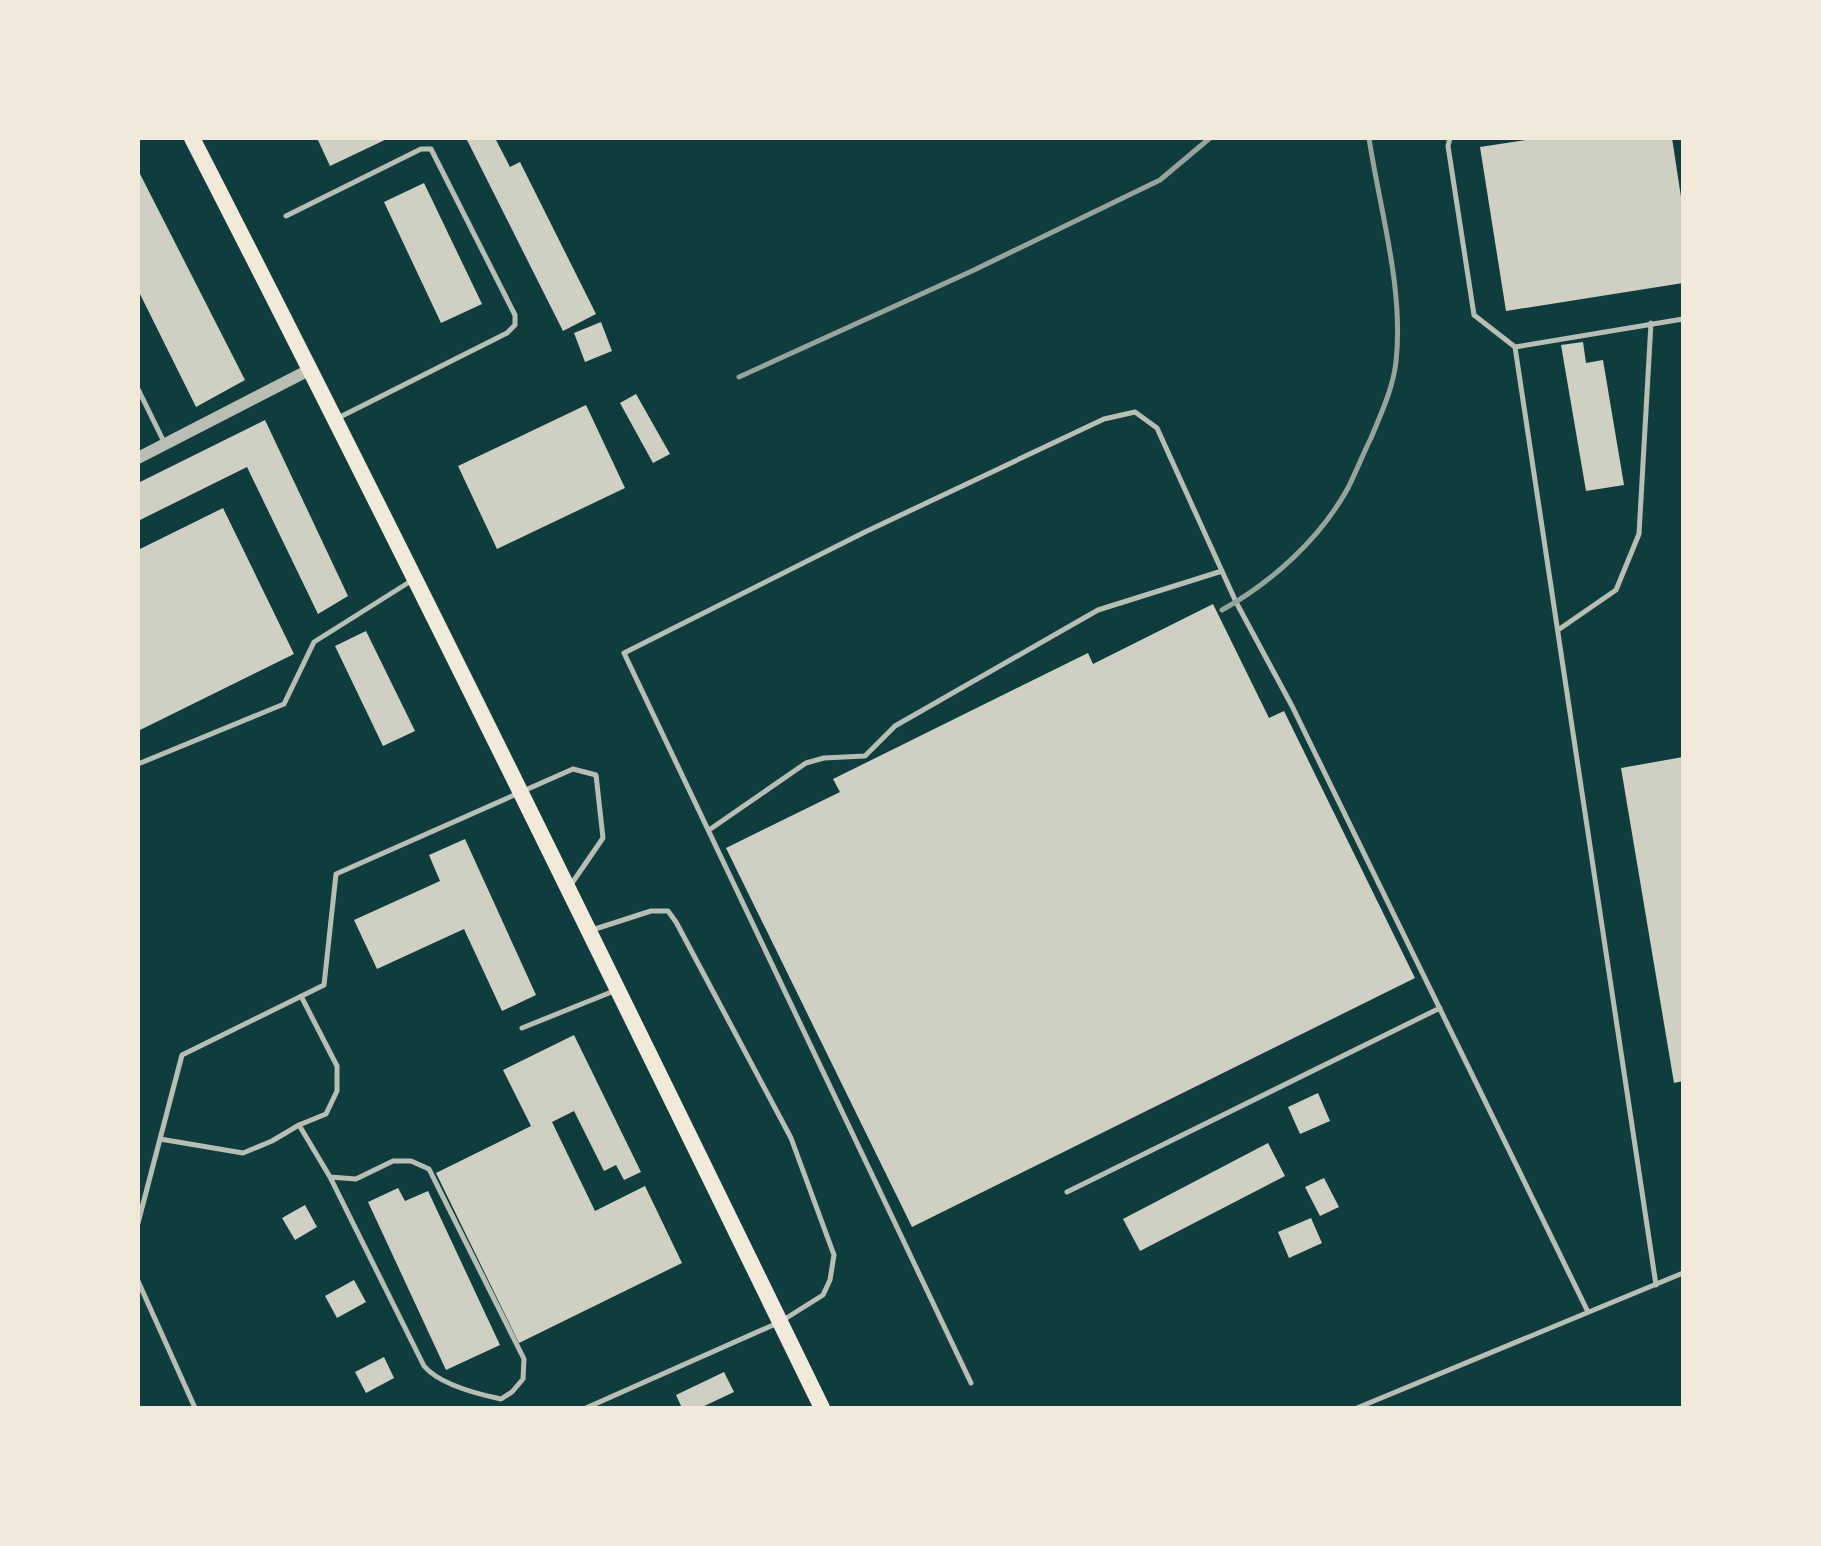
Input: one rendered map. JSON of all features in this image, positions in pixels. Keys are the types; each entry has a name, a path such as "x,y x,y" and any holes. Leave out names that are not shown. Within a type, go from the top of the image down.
{"main road":[{"path":"192,138 311,369 519,792 569,887 822,1408"}],"street":[{"path":"138,458 311,369"}],"lane":[{"path":"1450,138 1448,146 1474,315 1515,347 1656,1285"},
{"path":"286,216 421,149 431,149 515,315 515,325 507,333 335,419"},
{"path":"1515,347 1683,319"},
{"path":"1558,630 1616,590 1639,534 1651,323"},
{"path":"138,389 165,445"},
{"path":"971,1383 624,653 865,532 1104,419 1135,412 1157,428 1222,571 1292,706 1588,1312"},
{"path":"709,830 806,763 824,758 865,756 895,726 1098,610 1222,571"},
{"path":"138,764 284,704 314,642 415,579"},
{"path":"138,1223 182,1055 324,985 336,874 573,769 596,775 603,838 569,887"},
{"path":"586,1408 780,1322 823,1295 830,1280 834,1255 791,1138 668,911 651,911 590,930"},
{"path":"522,1028 619,989"},
{"path":"160,1139 243,1153 326,1114 337,1091 337,1066 301,996"},
{"path":"1067,1192 1440,1008"},
{"path":"299,1125 330,1177 431,1375 501,1399 512,1392 523,1379 524,1359 429,1169 411,1161 393,1161 356,1179 330,1177"},
{"path":"1357,1408 1683,1273"},
{"path":"138,1281 195,1408"}],"building":[{"path":"317,138 389,138 330,166"},
{"path":"466,138 495,138 510,167 520,162 596,314 563,331"},
{"path":"1539,138 1672,138 1683,210 1683,283 1506,311 1480,147"},
{"path":"138,170 245,380 196,407 138,290"},
{"path":"424,183 482,304 441,323 384,202"},
{"path":"601,322 612,351 585,362 574,333"},
{"path":"1583,342 1586,363 1603,360 1624,485 1586,491 1561,345"},
{"path":"636,394 670,454 653,463 620,403"},
{"path":"586,405 625,488 497,549 458,466"},
{"path":"265,420 348,596 318,614 247,467 138,521 138,483"},
{"path":"223,508 294,654 138,731 138,550"},
{"path":"1213,604 1269,718 1284,711 1415,978 912,1227 726,848 840,792 833,779 1088,653 1093,664"},
{"path":"366,631 415,731 383,746 335,646"},
{"path":"1683,757 1683,1081 1674,1083 1621,768"},
{"path":"465,839 536,995 502,1011 464,929 377,969 354,920 440,881 429,855"},
{"path":"574,1035 641,1172 624,1180 616,1165 604,1171 574,1111 552,1122 595,1211 645,1186 682,1263 519,1343 436,1173 531,1126 503,1070"},
{"path":"1318,1093 1330,1121 1300,1134 1288,1107"},
{"path":"1268,1143 1285,1176 1140,1251 1123,1219"},
{"path":"1324,1178 1339,1207 1320,1216 1305,1187"},
{"path":"398,1188 405,1201 428,1191 500,1345 446,1370 368,1202"},
{"path":"305,1205 317,1227 295,1240 282,1218"},
{"path":"1311,1218 1322,1243 1289,1258 1278,1232"},
{"path":"354,1280 366,1302 337,1318 325,1296"},
{"path":"384,1357 394,1378 366,1393 355,1372"},
{"path":"724,1372 734,1392 700,1408 682,1408 676,1395"}],"railway":[{"path":"739,377 972,271 1160,180 1210,138"},
{"path":"1222,610 1276,573 1324,525 1348,488 1389,391 1396,362 1397,306 1369,138"}]}
